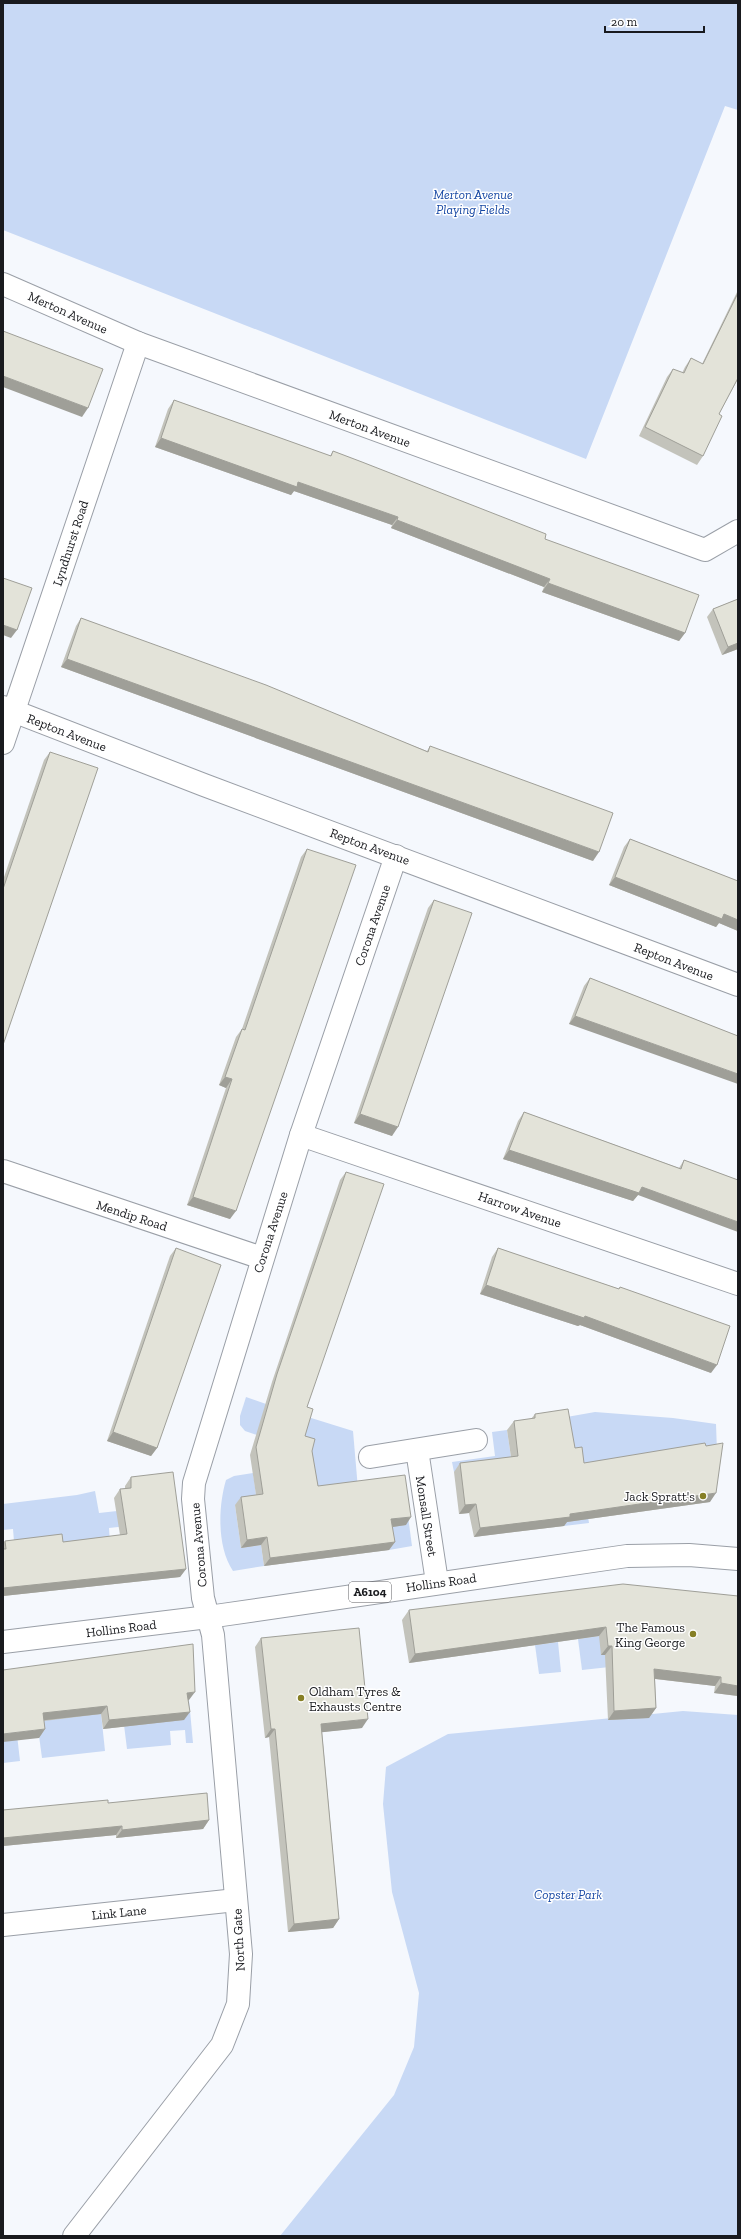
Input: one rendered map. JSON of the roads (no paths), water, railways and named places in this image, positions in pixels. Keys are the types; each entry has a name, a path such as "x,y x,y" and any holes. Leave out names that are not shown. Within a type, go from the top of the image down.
{"street":[{"name":"Merton Avenue","path":"3,284 138,343 705,550 738,531"},
{"name":"Lyndhurst Road","path":"3,743 9,709 138,343"},
{"name":"Repton Avenue","path":"9,709 738,985"},
{"name":"Corona Avenue","path":"208,1617 202,1582 193,1499 194,1483 301,1134 396,856"},
{"name":"Harrow Avenue","path":"301,1134 738,1284"},
{"name":"Mendip Road","path":"3,1171 262,1258"},
{"path":"370,1457 476,1440"},
{"name":"Monsall Street","path":"417,1450 438,1582"},
{"name":"Hollins Road","path":"3,1642 208,1617 438,1582 627,1556 688,1555 738,1559"},
{"name":"North Gate","path":"74,2236 222,2045 238,2004 241,1954 213,1635 208,1617"},
{"name":"Link Lane","path":"3,1924 236,1900"}],"place":[{"name":"Jack Spratt's","path":"703,1496"},
{"name":"The Famous King George","path":"693,1634"},
{"name":"Oldham Tyres & Exhausts Centre","path":"301,1698"}],"park label":[{"name":"Merton Avenue Playing Fields","path":"473,202"},
{"name":"Copster Park","path":"568,1894"}]}
